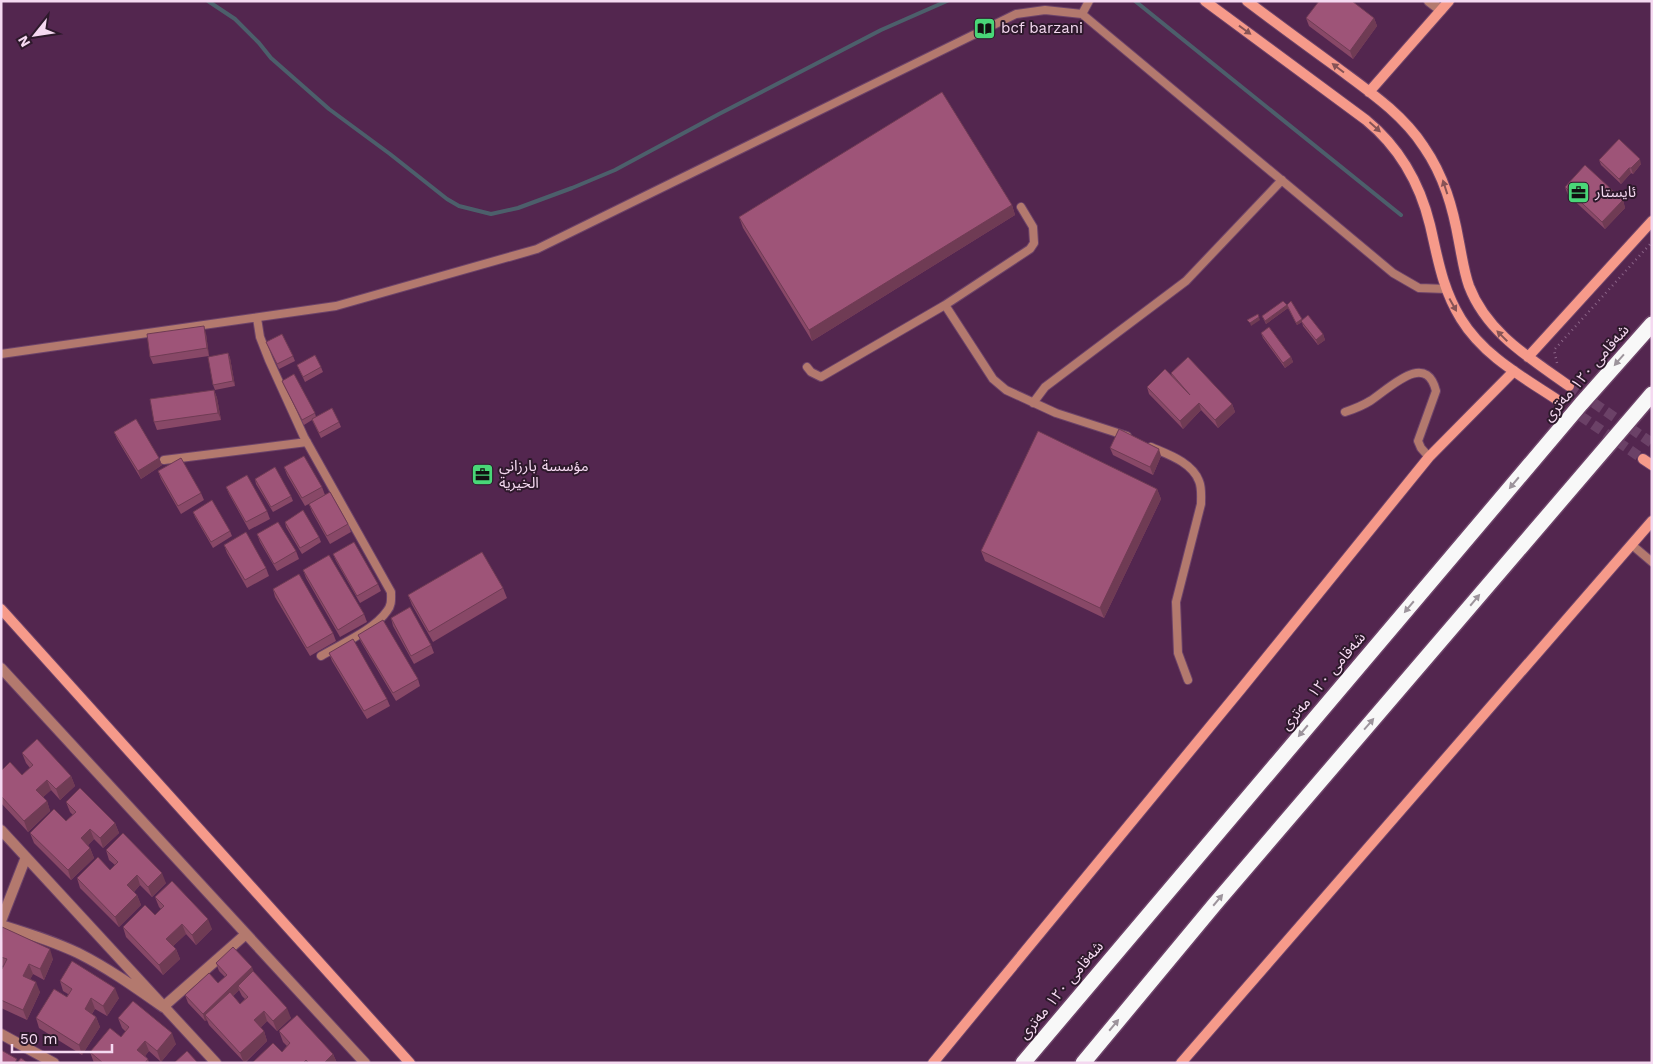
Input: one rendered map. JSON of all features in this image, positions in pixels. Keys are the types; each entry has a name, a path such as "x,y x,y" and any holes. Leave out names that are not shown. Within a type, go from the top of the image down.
{"highway":[{"name":"شەقامی ١٢٠ مەتری","path":"1023,1063 1568,419 1652,324"},
{"path":"1083,1063 1215,904 1652,394"}],"street":[{"path":"1205,1 1366,120 1389,141 1407,167 1420,196 1430,224 1440,275 1461,320 1476,339 1494,356 1556,399"},
{"path":"1247,1 1369,92 1394,112 1413,131 1444,181 1463,265 1470,287 1480,308 1493,327 1509,343 1568,386"},
{"path":"1429,1 1441,10"},
{"path":"1369,92 1449,1"},
{"path":"1528,357 1652,221"},
{"path":"933,1063 1247,682 1429,456 1514,371"},
{"path":"1180,1063 1652,522"},
{"path":"1,608 410,1063"},
{"path":"1,668 365,1063"},
{"path":"1,830 216,1063"},
{"path":"1,920 26,857"},
{"path":"1,925 34,935 78,954 163,1007"},
{"path":"163,1007 246,934"},
{"path":"1,1034 54,1063"}],"lane":[{"path":"1082,14 1089,1"},
{"path":"1,354 336,306 537,249 1016,14 1045,10 1082,14 1393,273 1419,288 1446,289"},
{"path":"1034,402 1045,387 1186,281 1282,180"},
{"path":"807,367 821,378 945,305 1030,248 1034,243 1034,227 1021,207"},
{"path":"945,305 993,379 1006,390 1056,413 1118,432 1135,440"},
{"path":"257,318 260,338 307,442 391,592 392,601 388,611 367,629 321,656"},
{"path":"1345,412 1370,401 1409,375 1423,372 1430,376 1436,391 1418,441 1421,448 1429,456"},
{"path":"164,460 307,442"},
{"path":"1143,443 1177,459 1194,471 1201,489 1201,504 1176,602 1178,652 1188,680"},
{"path":"1632,545 1652,562"}],"path":[{"path":"1562,368 1557,363 1554,350 1652,242"}],"building":[{"path":"1319,1 1352,1 1374,18 1350,51 1306,18"},
{"path":"942,92 1012,205 809,330 739,217"},
{"path":"1619,139 1640,159 1619,179 1599,160"},
{"path":"1585,165 1623,200 1602,222 1565,187"},
{"path":"1283,301 1287,305 1265,321 1262,316"},
{"path":"1291,301 1302,319 1296,323 1287,305"},
{"path":"1258,314 1259,317 1250,323 1247,320"},
{"path":"1308,315 1323,334 1316,340 1301,321"},
{"path":"204,326 207,348 150,357 147,334"},
{"path":"1269,327 1291,357 1283,363 1261,333"},
{"path":"282,334 293,356 277,364 266,342"},
{"path":"228,353 233,381 213,385 208,357"},
{"path":"315,355 321,367 303,377 297,365"},
{"path":"1188,357 1232,404 1215,420 1199,403 1180,421 1147,387 1165,369 1190,395 1171,373"},
{"path":"294,374 315,413 302,420 282,381"},
{"path":"214,390 218,413 154,422 150,399"},
{"path":"332,408 339,422 319,433 312,419"},
{"path":"136,419 159,458 138,471 114,432"},
{"path":"1119,429 1159,449 1150,467 1110,448"},
{"path":"1038,431 1157,489 1100,608 981,551"},
{"path":"304,456 322,487 302,498 284,467"},
{"path":"181,458 201,493 178,506 158,471"},
{"path":"275,467 291,496 271,507 255,479"},
{"path":"247,475 267,511 246,522 226,487"},
{"path":"330,492 348,524 327,536 309,504"},
{"path":"212,500 230,531 211,542 193,512"},
{"path":"303,510 319,537 300,548 285,522"},
{"path":"278,522 296,551 274,564 257,534"},
{"path":"246,532 266,568 245,580 224,545"},
{"path":"354,542 378,584 357,596 333,554"},
{"path":"482,552 503,588 429,632 408,595"},
{"path":"329,555 364,614 338,630 303,570"},
{"path":"299,574 333,633 307,648 273,589"},
{"path":"410,607 431,645 411,656 391,618"},
{"path":"383,620 418,679 393,693 358,635"},
{"path":"353,639 387,699 364,711 329,653"},
{"path":"37,739 71,776 56,789 47,780 36,790 47,801 24,821 1,796 1,771 10,762 22,775 33,765 22,753"},
{"path":"80,788 115,823 100,838 90,829 81,838 90,848 68,870 30,833 54,809 66,821 76,812 66,802"},
{"path":"123,833 162,873 148,887 137,875 127,885 137,895 115,917 77,878 98,857 110,870 118,862 106,850"},
{"path":"172,881 208,919 192,935 182,924 166,939 176,949 159,965 123,927 145,905 155,915 164,906 155,897"},
{"path":"2,927 50,949 40,969 29,964 23,976 36,982 23,1010 1,1000 1,969 7,959 1,957"},
{"path":"233,947 252,967 203,1014 185,995 209,973 218,983 227,975 216,963"},
{"path":"72,961 115,988 103,1006 91,998 85,1009 96,1017 79,1045 36,1018 54,989 67,997 72,989 60,981"},
{"path":"253,971 287,1008 273,1021 264,1011 254,1020 264,1031 240,1053 205,1015 230,992 240,1004 248,997 238,986"},
{"path":"133,1001 172,1033 157,1051 145,1041 137,1050 148,1059 145,1063 103,1063 90,1052 110,1028 121,1037 129,1027 118,1018"},
{"path":"297,1015 333,1054 324,1063 309,1063 306,1060 303,1063 252,1063 273,1043 282,1052 290,1043 279,1031"},
{"path":"1,1050 17,1059 15,1063 1,1063"},
{"path":"187,1051 198,1063 174,1063"},
{"path":"21,1058 28,1063 17,1063"}],"waterway":[{"path":"208,1 235,19 271,58 329,109 447,199 459,206 491,214 518,208 615,170 881,30 947,1"},
{"path":"1135,1 1401,215"}],"tunnel":[{"path":"1569,386 1652,443"},
{"path":"1556,399 1643,459"}],"place":[{"name":"bcf barzani","path":"985,28"},
{"name":"ئایستار","path":"1579,192"},
{"name":"مؤسسة بارزانی الخیریة","path":"483,475"}]}
